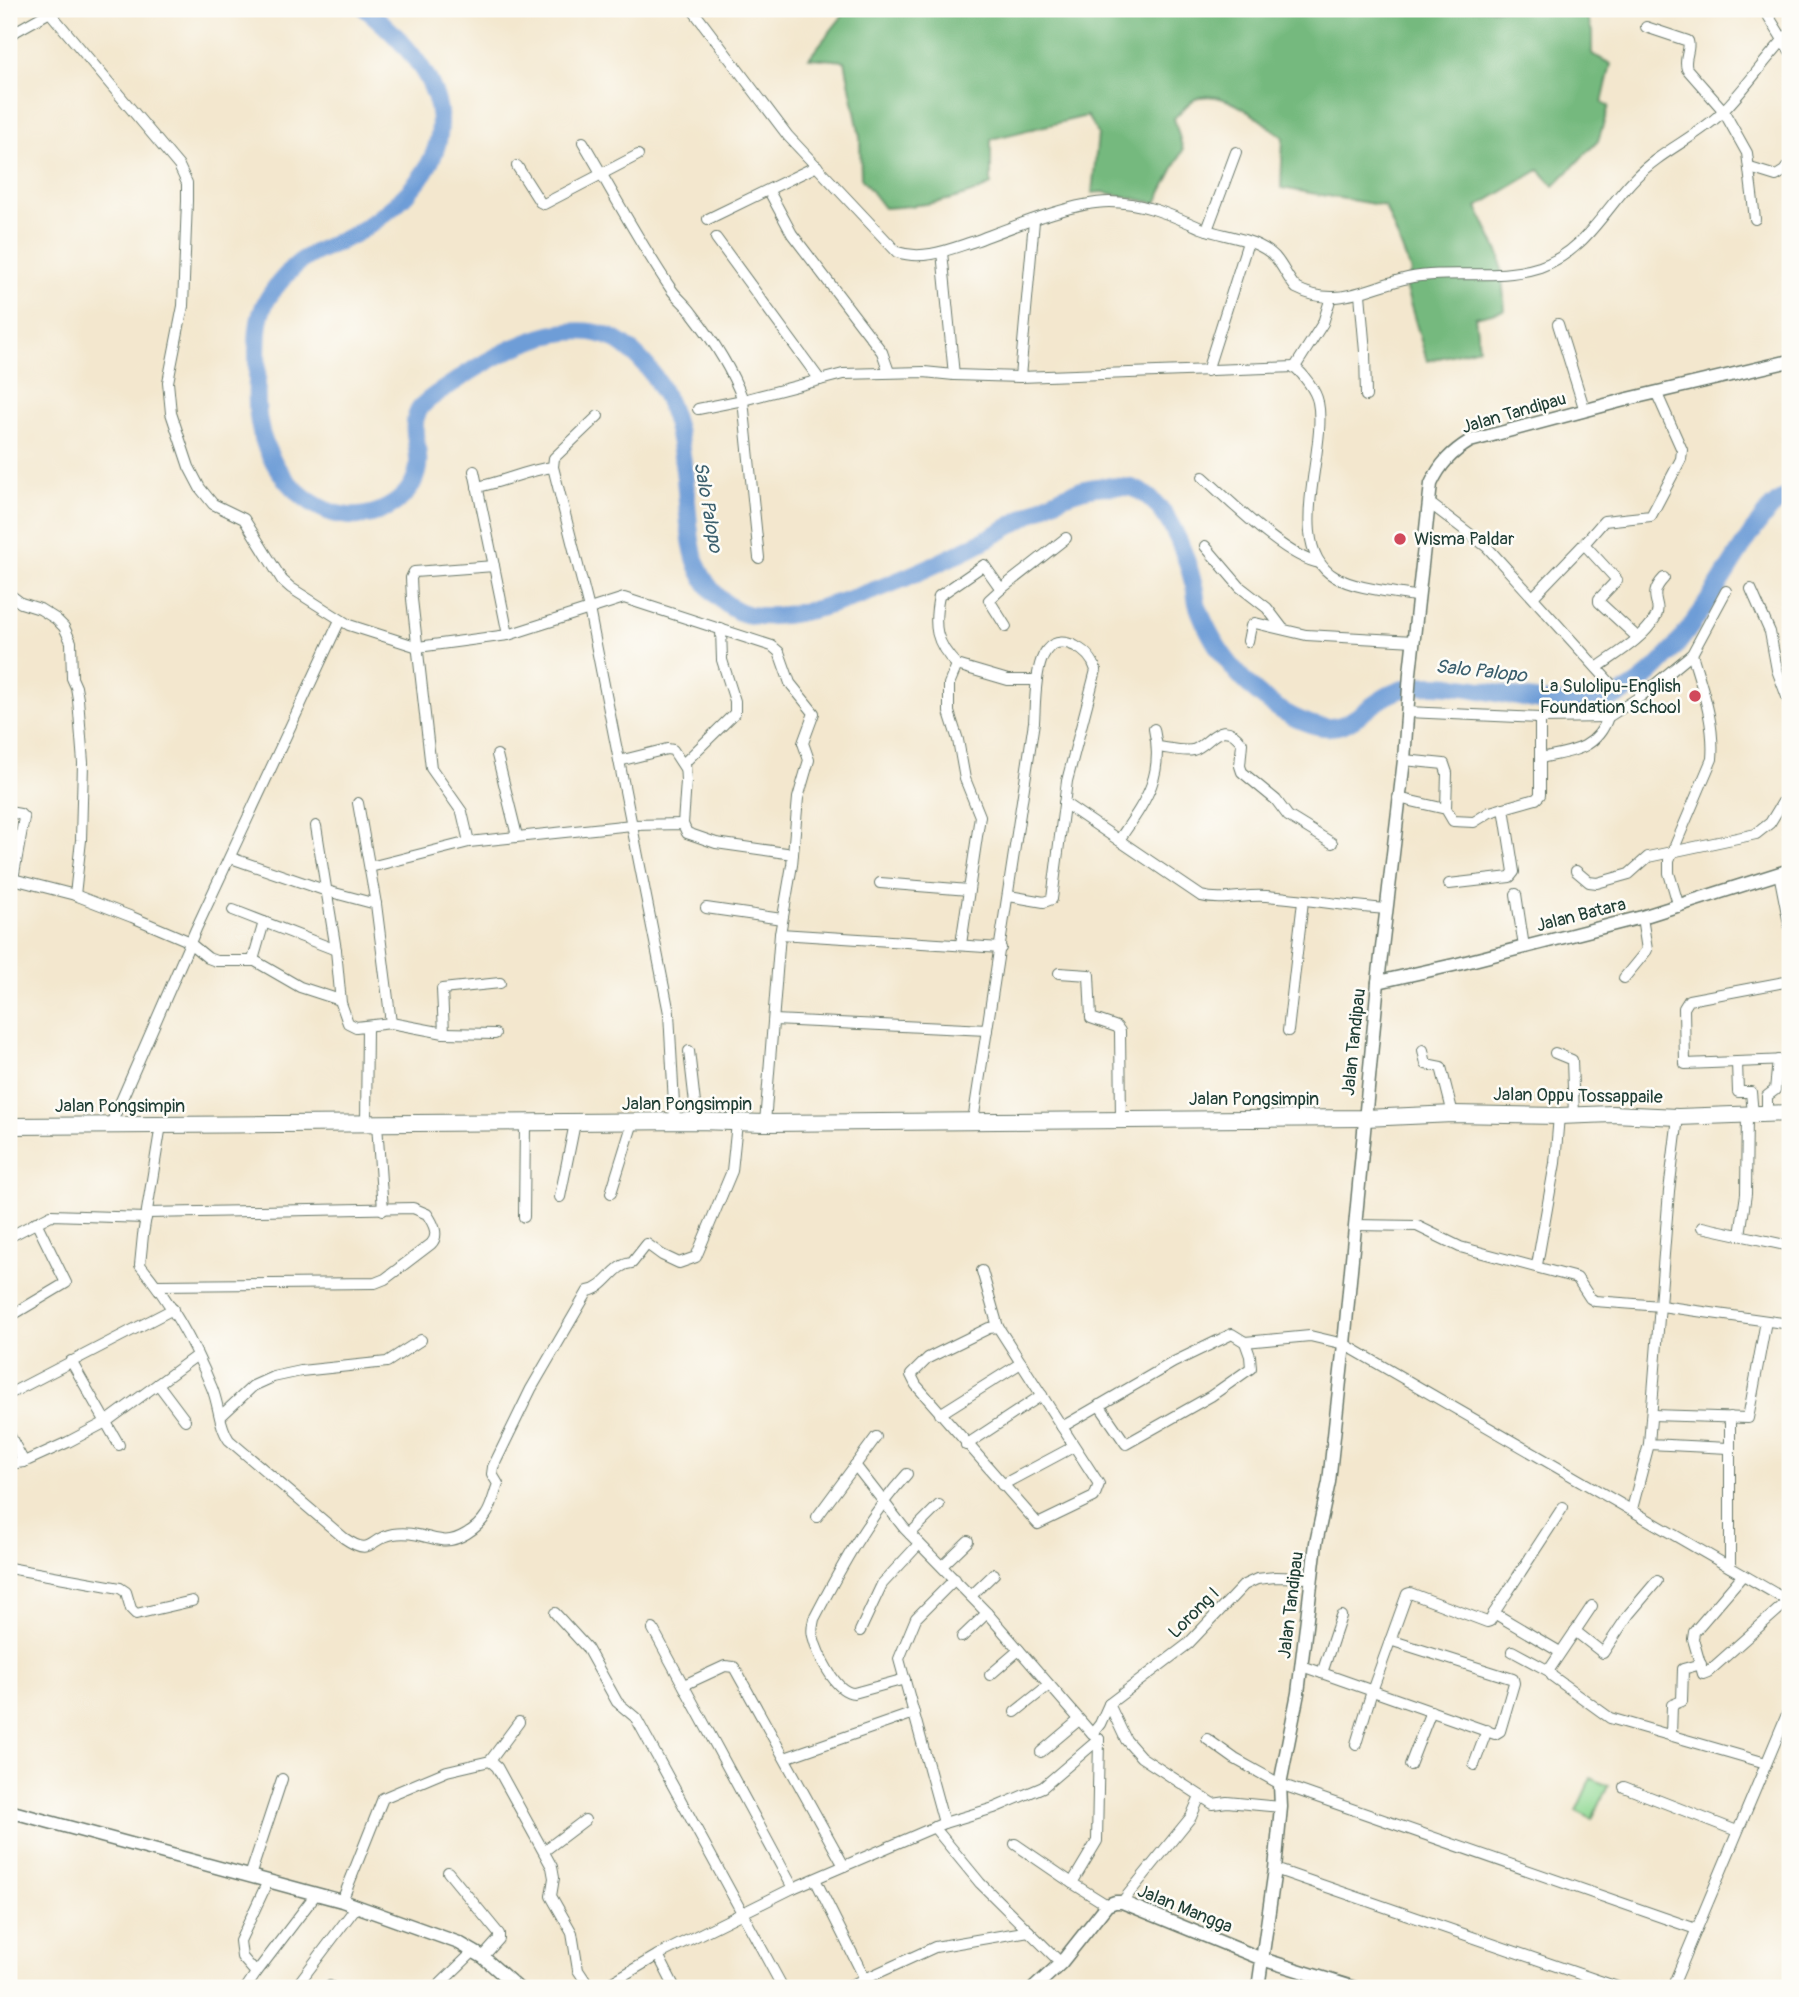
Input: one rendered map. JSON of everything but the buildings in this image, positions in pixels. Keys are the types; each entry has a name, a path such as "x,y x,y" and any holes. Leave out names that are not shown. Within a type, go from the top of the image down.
{"main road":[{"name":"Jalan Oppu Tossappaile","path":"1365,1118 1453,1114 1613,1114 1678,1117 1790,1113"},
{"name":"Jalan Pongsimpin","path":"9,1126 1365,1118"}],"street":[{"path":"692,9 780,126 893,249 900,253 917,256 942,253 1034,221 1100,202 1130,203 1260,246 1273,255 1297,289 1331,297 1360,295 1410,278 1503,273 1540,267 1555,261 1589,235 1642,171 1723,110 1786,37"},
{"path":"1764,9 1786,37 1790,51"},
{"path":"9,35 48,10 185,176 187,201 183,306 168,389 171,413 192,473 213,504 244,519 282,580 340,620 418,647 508,635 615,599 630,598 777,649 788,680 814,713 803,743 808,760 798,798 793,853 780,934 765,1123"},
{"path":"1646,27 1688,41 1685,64 1687,69 1723,110 1747,153 1755,219"},
{"path":"583,142 669,286 692,312 718,349 737,383 743,400 760,558"},
{"path":"1207,230 1236,152"},
{"path":"517,166 542,204 638,155"},
{"path":"1750,168 1776,176 1784,172 1790,163"},
{"path":"708,219 817,166"},
{"path":"769,191 792,234 882,352 889,372"},
{"path":"1020,377 1034,221"},
{"path":"716,238 820,380"},
{"path":"1207,371 1248,242"},
{"path":"942,253 954,375"},
{"path":"1360,295 1366,396"},
{"path":"1295,367 1323,323 1331,297"},
{"path":"1558,324 1586,411"},
{"name":"Jalan Tandipau","path":"1258,1988 1275,1868 1281,1807 1280,1784 1302,1666 1312,1578 1329,1482 1378,982 1404,760 1410,673 1431,485 1453,451 1470,440 1790,361"},
{"path":"698,409 843,374 889,372 1020,377 1295,367"},
{"path":"1295,367 1318,400 1320,418 1309,524 1320,563 1330,574 1342,580 1419,597"},
{"path":"1533,597 1604,521 1651,516 1681,459 1682,450 1657,394"},
{"path":"598,416 554,458 553,467 589,609 669,1013 675,1122"},
{"path":"477,487 510,480 537,468 553,467"},
{"path":"474,471 508,635"},
{"path":"1203,477 1267,533 1307,559 1320,563"},
{"path":"1428,502 1487,547 1611,684"},
{"path":"1006,627 989,600 1066,538"},
{"path":"1584,544 1617,580 1599,602 1637,637"},
{"path":"1205,546 1240,587 1267,608 1283,629"},
{"path":"1001,589 984,565 939,596 935,630 948,656 957,665 1008,680 1035,680"},
{"path":"469,842 463,814 431,768 411,578 414,572 494,566"},
{"path":"1597,668 1637,637 1657,615 1654,593 1664,578"},
{"path":"1751,589 1770,632 1774,659 1786,680 1790,705"},
{"path":"1407,708 1540,718 1608,717 1642,696 1692,654 1726,591"},
{"path":"9,594 21,603 40,609 56,619 64,627 71,642 72,678 78,699 83,763 81,840 75,895"},
{"path":"111,1124 190,943 340,620"},
{"path":"1248,641 1252,624 1306,635 1414,640"},
{"path":"684,767 686,761 735,715 735,701 722,660 721,629"},
{"path":"973,1121 1034,722 1035,680 1046,652 1059,642 1068,643 1083,650 1096,668 1070,764 1052,899 1044,902 1009,897"},
{"path":"1679,906 1668,866 1712,759 1711,723 1692,654"},
{"path":"957,665 949,684 948,712 958,740 965,779 980,816 961,944"},
{"path":"1540,758 1588,746 1601,733 1608,717"},
{"path":"1404,760 1444,764 1447,773 1446,809 1453,821 1475,822 1490,812 1539,796 1540,718"},
{"path":"1119,840 1149,795 1158,747 1154,729"},
{"path":"1158,747 1191,750 1221,732 1229,732 1242,743 1242,772 1276,800 1288,816 1332,843"},
{"path":"619,761 667,749 673,750 684,767 686,781 683,824 687,833 708,841 793,853"},
{"path":"497,755 517,836"},
{"path":"1576,871 1589,883 1597,883 1629,874 1648,857 1756,834 1770,823 1790,790"},
{"path":"1398,797 1446,809"},
{"path":"358,803 376,904 391,1023"},
{"path":"1064,803 1201,896 1266,896 1386,909"},
{"path":"1449,884 1511,876 1513,869 1504,808"},
{"path":"9,812 20,814 24,818 11,878 75,895 190,943 216,961 253,960 300,987 340,1000"},
{"path":"370,867 469,842 632,825 683,824"},
{"path":"316,825 336,950 340,1000 348,1023 356,1027 391,1023 444,1033 495,1034"},
{"path":"230,858 327,891 376,904"},
{"path":"1785,871 1790,929"},
{"name":"Jalan Batara","path":"1378,982 1642,917 1785,871"},
{"path":"880,883 969,890"},
{"path":"1516,894 1524,947"},
{"path":"1288,1031 1303,901"},
{"path":"706,908 782,919"},
{"path":"233,910 336,950"},
{"path":"1624,978 1647,950 1642,917"},
{"path":"253,960 264,922"},
{"path":"780,934 1001,948"},
{"path":"1059,973 1089,975 1091,1018 1120,1031 1121,1119"},
{"path":"1790,981 1689,1000 1685,1003 1685,1064 1790,1060"},
{"path":"444,1033 442,989 500,983"},
{"path":"774,1020 987,1030"},
{"path":"367,1027 372,1124 383,1210"},
{"path":"1423,1050 1427,1066 1441,1067 1453,1114"},
{"path":"690,1051 697,1121"},
{"path":"1537,1265 1566,1116 1572,1060 1555,1053"},
{"path":"1756,1114 1775,1090 1778,1060"},
{"path":"1737,1062 1738,1092 1751,1092 1756,1114 1740,1235"},
{"path":"1632,1510 1649,1444 1669,1191 1678,1117"},
{"path":"611,1193 633,1122"},
{"path":"560,1197 575,1123"},
{"path":"161,1125 139,1262 173,1309 212,1389 229,1440 322,1521 354,1545 370,1547 387,1535 394,1534 416,1533 447,1541 461,1537 486,1514 498,1484 492,1474 493,1467 512,1424 588,1291 599,1287 623,1264 632,1263 647,1244 679,1263 696,1257 730,1176 737,1123"},
{"path":"524,1217 525,1124"},
{"path":"9,1237 51,1215 61,1214 146,1216 383,1210 422,1210 429,1217 436,1235 431,1244 380,1282 157,1285"},
{"path":"9,1317 66,1283 36,1222"},
{"path":"1355,1225 1417,1226 1460,1247 1513,1262 1537,1265 1577,1278 1592,1300 1661,1306 1790,1324"},
{"path":"1702,1227 1790,1245"},
{"path":"982,1271 998,1327 1099,1484 1094,1497 1038,1524 966,1445 911,1376 928,1358 989,1328 998,1327"},
{"path":"9,1394 173,1309"},
{"path":"1652,1415 1746,1419 1750,1416 1766,1321"},
{"path":"1062,1427 1174,1362 1233,1334 1245,1342 1310,1336 1344,1345 1789,1601 1703,1674 1693,1639 1696,1630 1744,1576"},
{"path":"221,1416 253,1386 273,1377 301,1371 387,1362 421,1340"},
{"path":"1099,1405 1126,1444 1211,1396 1251,1368 1245,1342"},
{"path":"9,1464 24,1462 106,1422 196,1356"},
{"path":"71,1361 119,1445"},
{"path":"940,1414 1021,1363"},
{"path":"158,1384 185,1420"},
{"path":"966,1445 1042,1395"},
{"path":"1730,1417 1730,1567"},
{"path":"9,1434 24,1462"},
{"path":"817,1517 876,1437"},
{"path":"1649,1444 1728,1448"},
{"path":"1002,1485 1073,1447"},
{"path":"855,1465 910,1534 987,1613 1096,1737"},
{"path":"905,1679 854,1693 846,1692 833,1680 812,1634 814,1619 840,1568 884,1500 907,1474"},
{"path":"910,1534 939,1505"},
{"path":"1356,1744 1372,1690 1408,1593 1486,1622 1490,1621 1563,1507"},
{"path":"942,1566 968,1541"},
{"path":"860,1631 886,1578 919,1544"},
{"path":"9,1568 120,1588 128,1594 131,1609 136,1614 192,1601"},
{"path":"971,1596 994,1574"},
{"name":"Lorong I","path":"1109,1704 1188,1644 1244,1585 1256,1579 1275,1577 1312,1578"},
{"path":"944,1823 900,1657 916,1618 955,1579"},
{"path":"1575,1631 1603,1653 1629,1614 1657,1581"},
{"path":"1549,1671 1592,1606"},
{"path":"962,1637 987,1613"},
{"path":"1494,1613 1560,1652"},
{"path":"555,1614 587,1648 617,1702 636,1718 783,1988"},
{"path":"1322,1673 1341,1616"},
{"path":"653,1629 793,1888"},
{"path":"1302,1666 1496,1734 1500,1731 1513,1679 1390,1640"},
{"path":"990,1675 1019,1650"},
{"path":"1512,1651 1549,1671 1554,1678 1607,1716 1766,1763"},
{"path":"1671,1735 1672,1705 1682,1700 1684,1669 1700,1664"},
{"path":"684,1685 725,1666 734,1667 844,1866"},
{"path":"1015,1712 1049,1685"},
{"path":"1072,1883 1097,1841 1096,1737 1109,1704"},
{"path":"1109,1704 1132,1749 1215,1805 1227,1802 1281,1807"},
{"path":"1672,1988 1766,1763 1786,1726 1790,1707"},
{"path":"1410,1765 1431,1711"},
{"path":"785,1758 914,1713"},
{"path":"1041,1752 1079,1720"},
{"path":"342,1901 383,1798 447,1771 490,1761 519,1722"},
{"path":"1474,1765 1487,1730"},
{"path":"602,1988 658,1955 793,1888 934,1827 994,1808 1043,1787 1096,1737"},
{"path":"1207,1738 1235,1759 1280,1784 1696,1929"},
{"path":"490,1761 497,1767 544,1851 554,1874 551,1896 572,1933 578,1970 590,1988"},
{"path":"250,1876 282,1779"},
{"path":"1624,1787 1737,1831"},
{"path":"1122,1902 1191,1817 1200,1796"},
{"path":"9,1811 357,1906 459,1943 478,1954 518,1988"},
{"path":"544,1851 584,1820"},
{"path":"934,1827 975,1877 1061,1963"},
{"path":"1015,1844 1107,1905 1061,1963 1038,1987"},
{"path":"1275,1868 1620,1988"},
{"path":"436,1988 499,1939 499,1934 447,1872"},
{"path":"815,1879 861,1983"},
{"path":"256,1973 242,1957 240,1941 268,1881"},
{"path":"246,1988 316,1894"},
{"name":"Jalan Mangga","path":"1107,1905 1122,1902 1262,1959 1355,1988"},
{"path":"295,1988 357,1906"},
{"path":"844,1988 861,1983 934,1947 1028,1931"},
{"path":"658,1955 675,1988"}],"green space":[{"path":"848,9 1585,10 1592,32 1592,54 1611,64 1602,103 1609,106 1598,141 1554,186 1539,170 1477,207 1500,256 1505,310 1475,317 1479,348 1427,361 1405,286 1411,272 1385,206 1281,188 1283,137 1242,107 1217,97 1195,99 1174,118 1183,150 1156,203 1103,192 1092,193 1098,134 1087,116 991,139 991,185 939,202 884,208 861,178 860,137 845,61 809,58"},
{"path":"1591,1778 1608,1786 1592,1819 1576,1811"}],"waterway":[{"name":"Salo Palopo","path":"366,9 398,38 421,67 435,95 440,123 435,150 421,177 396,204 360,231 298,263 273,290 263,308 257,338 257,409 261,434 271,457 286,480 304,497 326,511 342,515 365,515 398,501 413,483 417,472 415,423 421,407 471,371 537,339 560,333 605,335 625,346 642,361 666,397 679,437 692,548 696,561 709,586 732,608 756,616 787,615 825,607 941,562 1062,497 1105,486 1130,488 1144,494 1165,515 1186,559 1200,612 1208,630 1243,680 1274,706 1292,716 1310,724 1335,727 1354,719 1393,693 1422,686 1453,686 1564,703 1605,700 1627,691 1648,676 1686,634 1759,522 1776,504 1790,495"}],"place":[{"name":"Wisma Paldar","path":"1400,539"},
{"name":"La Sulolipu-English Foundation School","path":"1695,696"}]}
